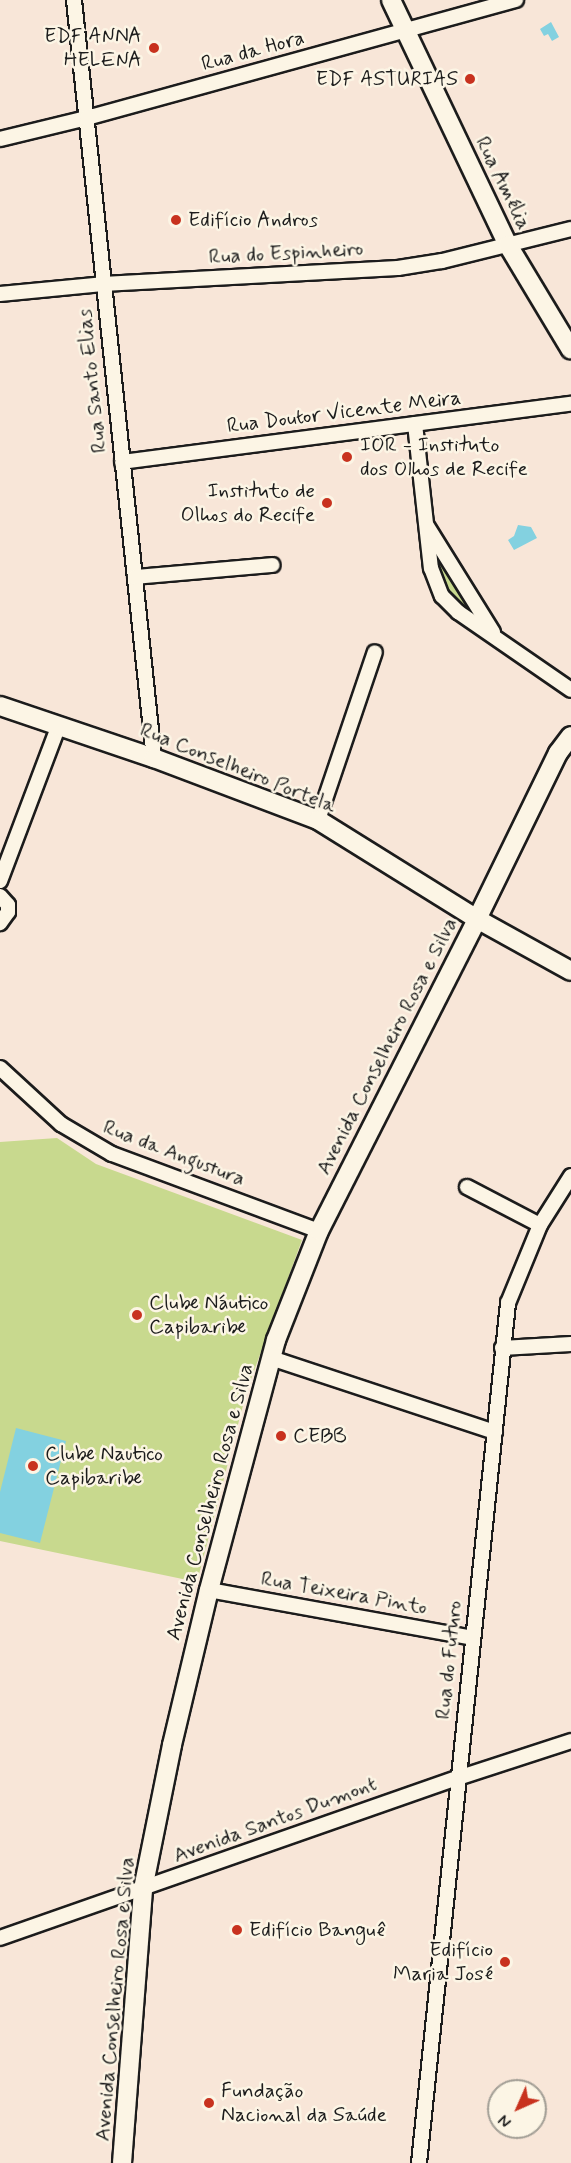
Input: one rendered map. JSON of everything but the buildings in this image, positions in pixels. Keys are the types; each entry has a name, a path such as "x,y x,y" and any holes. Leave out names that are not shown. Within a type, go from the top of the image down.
{"main road":[{"name":"Rua Amélia","path":"392,0 508,246 571,350"},
{"name":"Rua Conselheiro Portela","path":"0,706 154,758 318,820 477,919 571,971"},
{"name":"Avenida Conselheiro Rosa e Silva","path":"122,2163 143,1889 208,1590 271,1358 319,1231 558,753 571,736"}],"street":[{"name":"Rua Santo Elias","path":"74,0 154,758"},
{"name":"Rua da Hora","path":"0,139 87,118 516,0"},
{"name":"Rua do Espinheiro","path":"0,294 103,284 398,268 508,246 571,229"},
{"name":"Rua Doutor Vicente Meira","path":"122,462 571,404"},
{"path":"415,424 431,568 442,596 458,612 571,690"},
{"path":"425,522 495,636"},
{"path":"135,577 272,564"},
{"path":"318,820 375,652"},
{"path":"0,881 59,725"},
{"path":"0,896 8,906 8,912 0,923"},
{"name":"Rua da Angustura","path":"0,1068 41,1108 83,1139 112,1154 319,1231"},
{"name":"Rua do Futuro","path":"419,2163 461,1777 502,1348 510,1294 540,1225 571,1176"},
{"path":"467,1187 540,1225"},
{"path":"502,1348 571,1344"},
{"path":"271,1358 495,1432"},
{"name":"Rua Teixeira Pinto","path":"208,1590 473,1638"},
{"name":"Avenida Santos Dumont","path":"0,1938 461,1777 571,1741"}],"green space":[{"path":"427,528 493,631 459,609 436,571"},
{"name":"Clube Náutico Capibaribe","path":"57,1138 96,1164 302,1240 247,1390 197,1582 0,1541 0,1142"}],"water":[{"path":"551,22 559,37 552,41 548,34 544,36 540,29"},
{"path":"518,525 531,527 537,538 514,550 508,540 514,536"},
{"name":"Clube Nautico Capibaribe","path":"16,1428 66,1441 40,1543 0,1533 0,1492"}],"place":[{"name":"EDF ANNA HELENA","path":"154,48"},
{"name":"EDF ASTURIAS","path":"470,79"},
{"name":"Edifício Andros","path":"176,220"},
{"name":"IOR - Instituto dos Olhos de Recife","path":"347,457"},
{"name":"Instituto de Olhos do Recife","path":"327,503"},
{"name":"Clube Náutico Capibaribe","path":"137,1315"},
{"name":"CEBB","path":"281,1436"},
{"name":"Clube Nautico Capibaribe","path":"33,1466"},
{"name":"Edifício Banguê","path":"237,1930"},
{"name":"Edifício Maria José","path":"505,1962"},
{"name":"Fundação Nacional da Saúde","path":"209,2103"}]}
